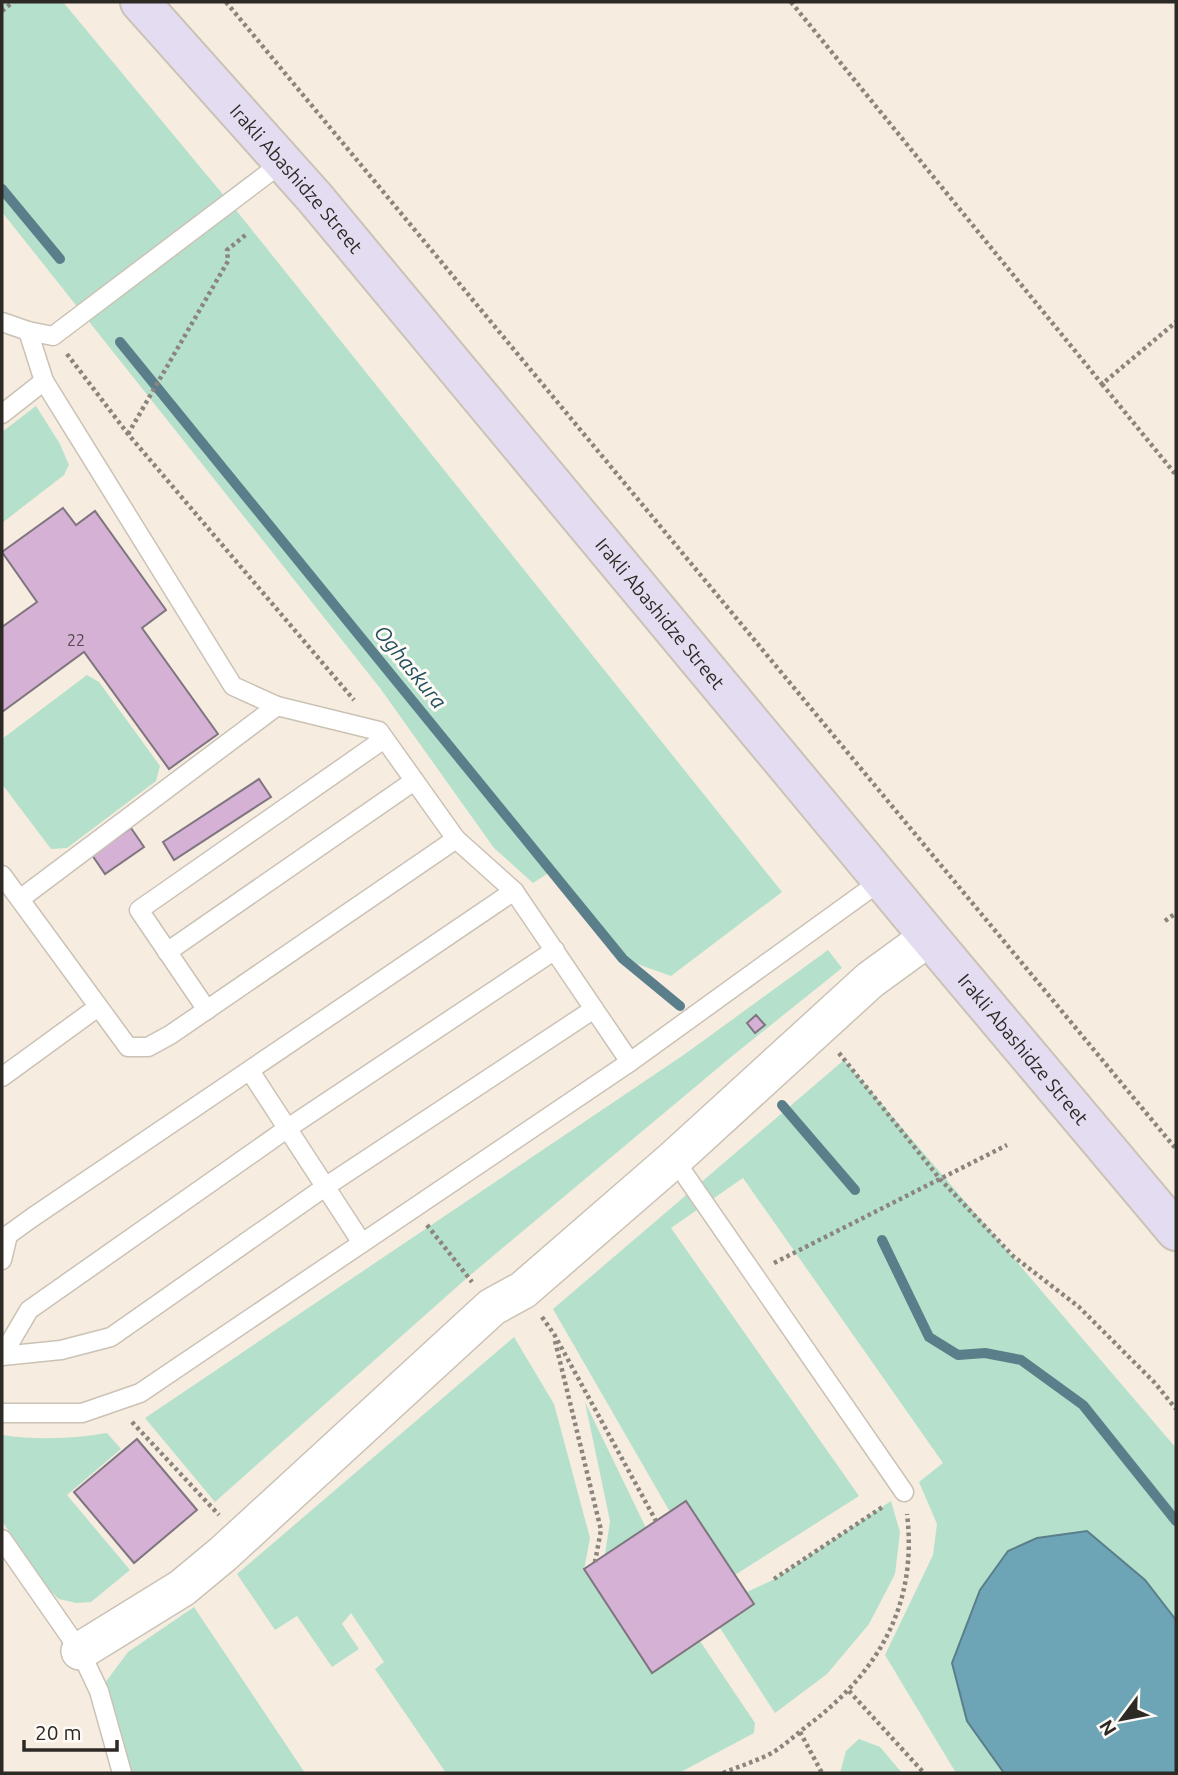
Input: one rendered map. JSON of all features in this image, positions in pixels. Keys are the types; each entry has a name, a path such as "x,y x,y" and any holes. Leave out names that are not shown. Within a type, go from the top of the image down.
{"main road":[{"name":"Irakli Abashidze Street","path":"140,2 283,162 1176,1231"}],"street":[{"path":"80,1651 182,1588 241,1539 508,1298 674,1159 870,981 929,937"}],"lane":[{"path":"2,321 28,331 53,336 283,162"},
{"path":"28,331 44,381 233,686 277,705 381,735 456,839 514,891 630,1062"},
{"path":"2,414 44,381"},
{"path":"20,899 277,705"},
{"path":"207,1010 139,910 381,735"},
{"path":"167,952 414,781"},
{"path":"2,875 128,1047 148,1047 207,1010 456,839"},
{"path":"2,1413 82,1413 140,1393 630,1062 882,880"},
{"path":"2,1260 8,1236 514,891"},
{"path":"2,1356 29,1310 288,1128 555,950"},
{"path":"2,1077 98,1007"},
{"path":"2,1356 61,1350 111,1337 326,1187 594,1009"},
{"path":"250,1071 362,1243"},
{"path":"674,1159 904,1492"},
{"path":"2,1539 80,1651 99,1691 122,1773"}],"path":[{"path":"2,11 13,2"},
{"path":"226,2 1176,1149"},
{"path":"791,2 1176,475"},
{"path":"128,434 228,261 227,250 248,233"},
{"path":"1102,384 1176,322"},
{"path":"53,336 128,434 381,735"},
{"path":"1165,921 1176,913"},
{"path":"818,1027 940,1179 1013,1256 1079,1307 1155,1383 1176,1409"},
{"path":"754,1274 1007,1144"},
{"path":"414,1208 508,1298 554,1334 656,1521"},
{"path":"554,1334 601,1530 595,1562"},
{"path":"115,1403 241,1539"},
{"path":"723,1773 770,1754 800,1732 849,1691 876,1657 901,1606 910,1539 904,1492 775,1579"},
{"path":"849,1691 924,1773"},
{"path":"800,1732 822,1773"}],"green space":[{"path":"2,2 63,2 240,215 782,892 671,976 623,959 550,872 533,883 494,848 380,688 2,212"},
{"path":"36,406 60,444 69,465 64,475 2,523 2,432"},
{"path":"87,675 99,682 160,766 156,781 67,848 51,849 2,784 2,739"},
{"path":"828,950 842,968 468,1277 215,1502 145,1418 685,1054"},
{"path":"844,1060 1176,1448 1176,1773 956,1773 885,1655 933,1555 937,1524 919,1482 943,1463 743,1178 671,1228 859,1496 735,1575 686,1502 670,1512 553,1309"},
{"path":"514,1337 554,1404 590,1538 584,1570 652,1672 700,1641 755,1723 754,1733 679,1773 446,1773 375,1669 384,1662 351,1613 342,1624 359,1649 332,1667 297,1616 275,1630 237,1574"},
{"path":"585,1402 646,1528 605,1555 610,1521"},
{"path":"107,1433 121,1449 67,1495 130,1570 91,1602 76,1603 59,1599 46,1587 2,1521 2,1435 54,1438"},
{"path":"891,1501 900,1532 895,1574 869,1624 827,1674 775,1713 720,1628 754,1604 747,1592 775,1579"},
{"path":"194,1607 305,1773 122,1773 99,1691 128,1652"},
{"path":"859,1739 880,1747 902,1773 840,1773 846,1751"}],"water":[{"path":"1087,1531 1145,1580 1176,1620 1176,1773 1004,1773 967,1721 952,1663 980,1590 1008,1551 1037,1538"}],"building":[{"path":"63,508 76,525 95,511 166,610 142,628 218,734 169,769 84,652 2,712 2,627 37,602 2,552"},
{"path":"259,779 271,797 174,860 163,842"},
{"path":"131,828 144,847 105,874 92,855"},
{"path":"756,1015 765,1025 755,1033 747,1023"},
{"path":"137,1439 197,1510 134,1563 74,1492"},
{"path":"686,1501 754,1604 652,1673 584,1569"}],"waterway":[{"name":"Oghaskura","path":"2,189 60,259"},
{"name":"Oghaskura","path":"120,342 623,959 680,1006"},
{"name":"Oghaskura","path":"782,1105 855,1190"},
{"name":"Oghaskura","path":"882,1240 929,1337 958,1355 985,1353 1021,1360 1083,1405 1176,1521"}]}
